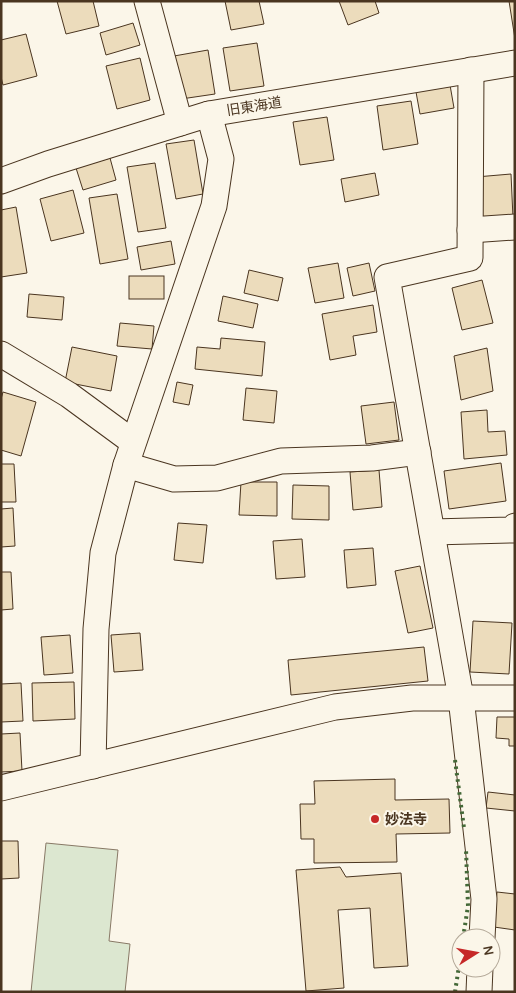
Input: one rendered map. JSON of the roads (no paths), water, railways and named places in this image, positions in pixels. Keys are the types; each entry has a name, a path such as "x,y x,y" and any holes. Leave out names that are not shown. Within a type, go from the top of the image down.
{"street":[{"path":"147,1 180,123"},
{"name":"旧東海道","path":"1,181 48,164 209,114 515,63"},
{"path":"471,70 470,258 387,277 462,698 484,899 483,928"},
{"path":"93,766 96,629 103,552 130,454 214,206 221,159 209,114"},
{"path":"470,230 515,227"},
{"path":"1,354 69,395 130,454 174,479 217,478 281,461 372,458 418,452"},
{"path":"432,532 512,530 515,526"},
{"path":"1,788 335,707 412,698 515,698"},
{"path":"479,992 480,978"}],"place":[{"name":"妙法寺","path":"375,819"}]}
